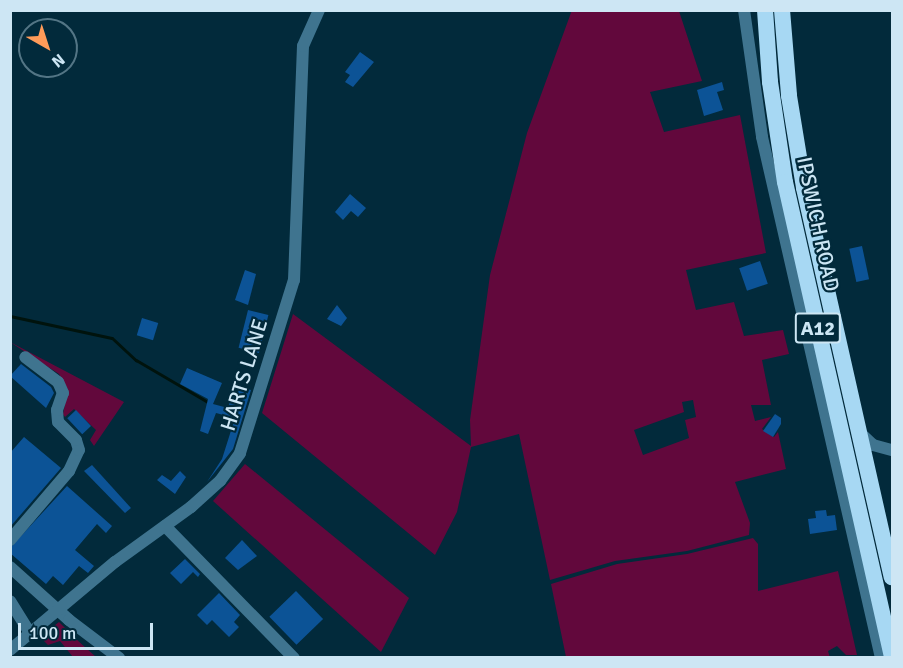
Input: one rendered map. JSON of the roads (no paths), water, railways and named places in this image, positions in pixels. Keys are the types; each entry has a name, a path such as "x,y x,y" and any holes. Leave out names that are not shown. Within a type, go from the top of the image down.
{"highway":[{"name":"A12","path":"756,10 761,59 770,82"},
{"name":"IPSWICH ROAD","path":"765,10 770,82 785,182 892,655"},
{"name":"IPSWICH ROAD","path":"782,10 789,96 804,188 892,577"}],"street":[{"name":"HARTS LANE","path":"10,650 220,481 240,453 294,280 303,46 319,10"},
{"path":"744,10 762,137 881,657"},
{"path":"10,540 69,471 79,450 76,440 58,422 57,410 63,393 58,382 25,357"},
{"path":"859,432 880,449 892,450"},
{"path":"165,526 294,657"},
{"path":"886,548 892,529"},
{"path":"10,567 119,657"},
{"path":"10,601 31,634"}],"waterway":[{"path":"10,316 112,338 136,360 211,404"}]}
